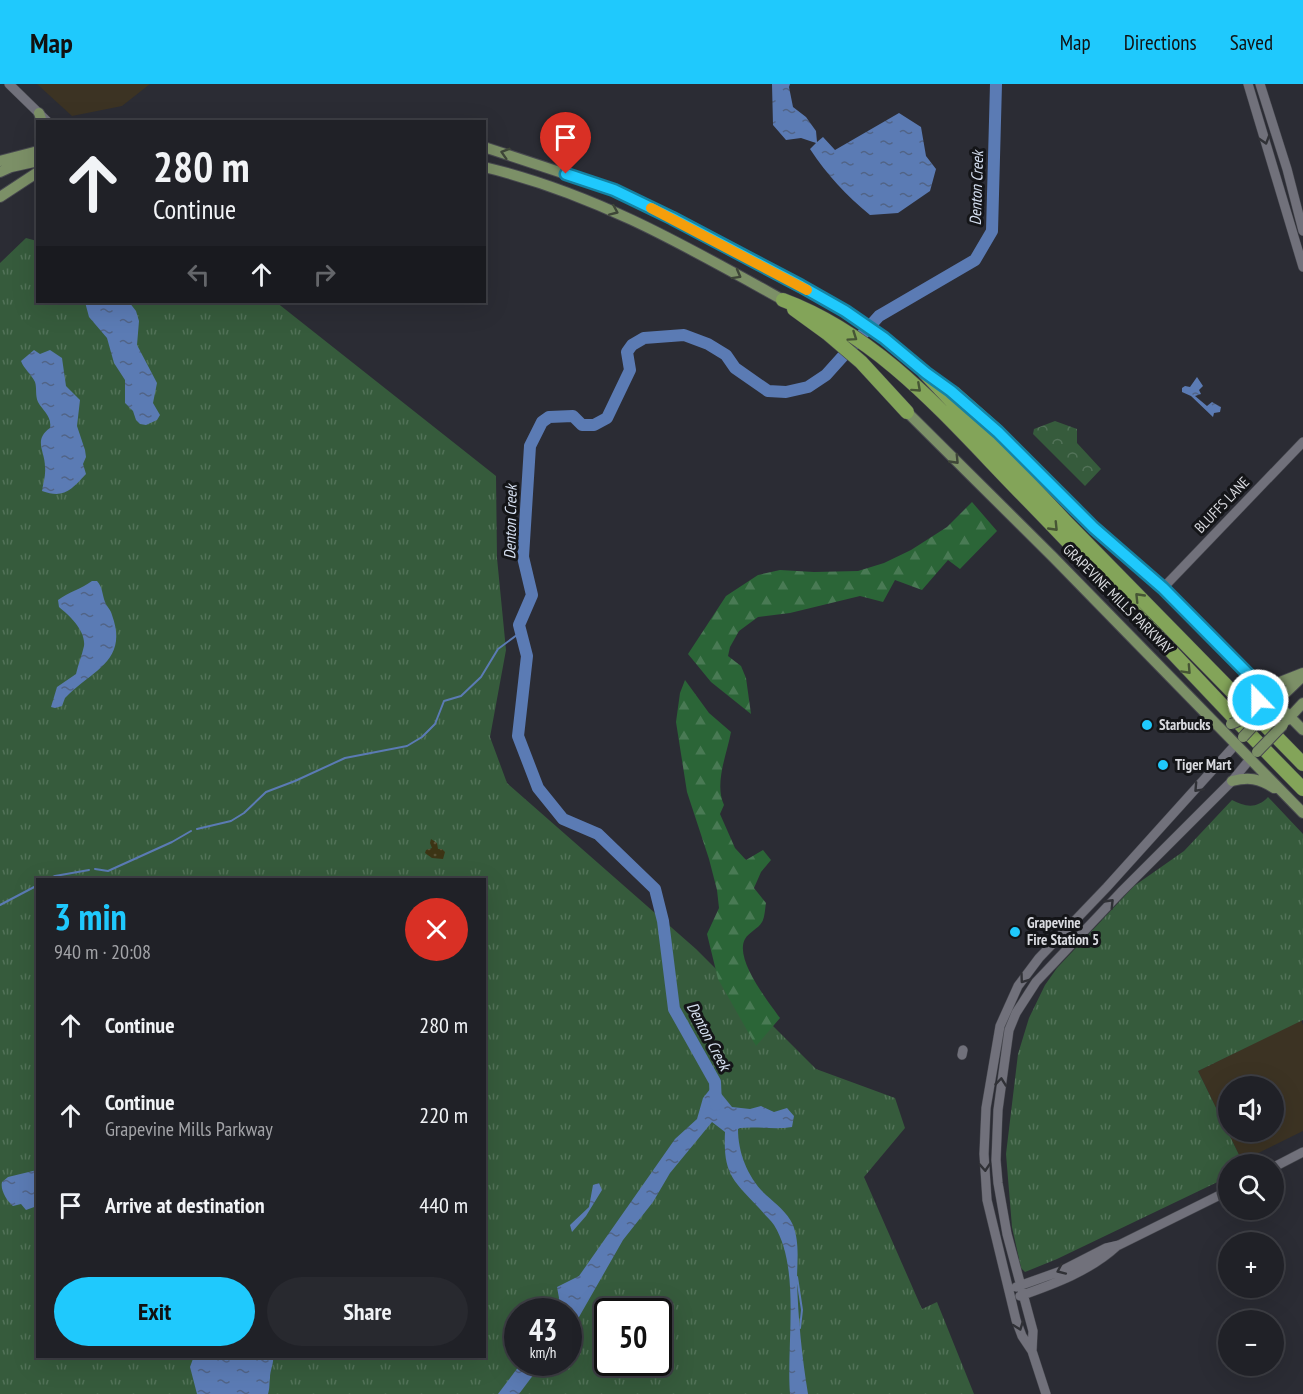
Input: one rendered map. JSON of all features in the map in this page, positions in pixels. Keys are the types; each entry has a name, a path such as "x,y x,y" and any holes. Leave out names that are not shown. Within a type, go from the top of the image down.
{"highway":[{"path":"783,300 830,328 907,412"},
{"name":"GRAPEVINE MILLS PARKWAY","path":"830,328 873,350 934,404 1303,789"},
{"path":"926,373 975,411 1076,510"},
{"name":"GRAPEVINE MILLS PARKWAY","path":"926,373 1065,521 1303,764"}],"main road":[{"path":"26,154 36,146"},
{"name":"GRAPEVINE MILLS PARKWAY","path":"486,148 614,190 710,238 845,311 884,338 926,373"},
{"path":"0,161 36,152"},
{"path":"0,174 36,162"},
{"path":"486,168 559,188 627,216 783,300"},
{"path":"0,174 36,170"},
{"path":"0,197 36,172"},
{"path":"691,249 703,246 710,238"},
{"name":"GRAPEVINE MILLS PARKWAY","path":"907,412 1214,721 1240,741 1303,813"},
{"path":"1076,510 1163,588 1258,684 1272,706 1286,721 1303,730"},
{"path":"1258,684 1275,684 1303,675"},
{"path":"1240,741 1303,675"},
{"path":"1214,721 1231,724 1243,720 1255,708 1258,700 1258,684"},
{"path":"1253,755 1303,703"},
{"path":"1232,781 1245,778 1255,779 1287,797"}],"street":[{"path":"9,84 41,117"},
{"path":"1248,84 1303,267"},
{"path":"1260,84 1287,169 1303,231"},
{"name":"BLUFFS LANE","path":"1163,588 1303,442"},
{"path":"1046,1394 1032,1351 1022,1336 1009,1294 987,1200 984,1154 986,1108 1000,1026 1018,986 1038,958 1107,887 1240,741"},
{"path":"1032,1351 1033,1331 1007,1234 996,1160 998,1110 1009,1030 1024,999 1036,982 1177,834 1232,781 1253,755"},
{"path":"1038,958 1049,968"},
{"path":"1284,1162 1303,1152"},
{"path":"1009,1294 1022,1290 1106,1248 1119,1245 1218,1196"}],"shaded area":[{"path":"37,84 150,84 122,106 72,116"},
{"path":"1301,1020 1303,1025 1303,1131 1284,1140 1284,1076 1218,1076 1218,1112 1198,1071"},
{"path":"1233,1142 1281,1142 1256,1154 1239,1154"}],"green space":[{"path":"26,238 36,241 36,303 277,303 496,476 497,558 506,650 490,737 507,783 696,949 816,1069 895,1098 905,1128 864,1177 922,1309 937,1302 974,1394 0,1394 0,263"},
{"path":"1055,421 1077,429 1077,443 1101,469 1085,486 1033,434 1034,429"},
{"path":"972,502 997,531 960,569 948,560 922,590 895,580 883,602 860,596 790,613 758,617 739,631 728,656 741,666 746,678 751,714 711,682 688,654 726,596 758,575 780,570 858,571 884,563 911,550 947,527"},
{"path":"685,680 709,713 731,732 722,768 720,787 724,805 720,814 735,848 746,860 763,850 771,860 761,872 754,888 766,903 764,918 745,939 743,947 744,957 754,980 780,1018 756,1046 718,979 707,934 719,908 709,859 687,792 676,722 680,693"},
{"path":"1268,797 1303,834 1303,1020 1198,1071 1218,1112 1218,1142 1233,1142 1239,1154 1218,1154 1218,1182 1025,1272 1021,1268 1012,1227 1006,1154 1018,1054 1029,1018 1045,985 1057,968 1134,886 1184,851 1232,800 1251,806"}],"sand":[{"path":"431,839 437,843 438,849 445,852 443,859 432,858 425,853 426,850 432,848"}],"water":[{"path":"772,84 790,84 793,107 806,117 816,131 817,142 823,137 835,150 899,113 921,127 926,156 936,169 930,191 898,213 870,215 823,167 810,149 816,143 801,138 786,140 773,125"},
{"path":"85,303 130,303 136,311 139,321 137,345 157,383 153,403 160,415 157,420 146,425 136,420 133,411 125,403 125,380 114,363 107,338 89,317"},
{"path":"34,350 40,354 50,350 62,358 66,386 80,400 77,426 85,450 86,457 83,464 86,474 67,492 56,494 42,491 45,461 41,441 45,432 50,428 50,420 38,402 35,382 21,361"},
{"path":"1197,377 1203,386 1199,390 1201,394 1195,396 1207,406 1212,402 1221,407 1220,412 1214,413 1213,417 1191,396 1182,392 1182,388 1190,387"},
{"path":"92,581 97,581 99,584 116,630 113,653 99,670 65,698 62,706 51,707 57,687 76,674 84,646 80,629 59,607 58,600"},
{"path":"711,1088 719,1091 732,1107 750,1109 761,1106 774,1112 787,1108 794,1116 792,1127 740,1128 738,1138 749,1173 766,1195 788,1216 795,1232 799,1323 808,1394 790,1394 790,1284 782,1243 772,1223 731,1175 726,1157 725,1132 712,1122 670,1173 653,1202 623,1240 582,1312 582,1298 559,1298 557,1287 579,1276 675,1139 697,1119 703,1098"},
{"path":"36,1170 36,1206 26,1210 21,1204 13,1206 8,1201 4,1195 2,1182 8,1177"},
{"path":"599,1183 602,1190 586,1216 572,1232 570,1225 589,1207 593,1185"},
{"path":"193,1358 273,1358 268,1394 197,1394 190,1367"},
{"path":"512,1376 532,1376 519,1394 498,1394"}],"waterway":[{"name":"Denton Creek","path":"716,1105 715,1082 674,1009 663,921 655,889 598,834 563,819 538,788 518,736 527,656 519,625 532,595 523,557 530,446 542,422 549,417 573,416 582,425 594,425 607,418 630,370 627,352 632,345 644,338 684,335 708,344 726,355 735,368 768,391 786,392 808,387 826,375 879,316 975,260 992,231 996,84"},
{"path":"197,829 231,821 244,813 266,792 345,758 407,746 422,737 435,724 444,701 461,696 481,677 498,649 521,632"},
{"path":"95,869 108,871 191,831"},
{"path":"51,878 89,870"},
{"path":"0,905 36,886"},
{"path":"797,1277 802,1310 800,1328"}],"slow traffic":[{"path":"651,208 807,290"}],"place":[{"name":"Starbucks","path":"1147,725"},
{"name":"Tiger Mart","path":"1163,765"},
{"name":"Grapevine Fire Station 5","path":"1015,932"}],"route":[{"path":"566,174 614,190 672,218 801,286 845,311 884,338 975,411 1094,528 1163,588 1258,684 1258,700"}]}
